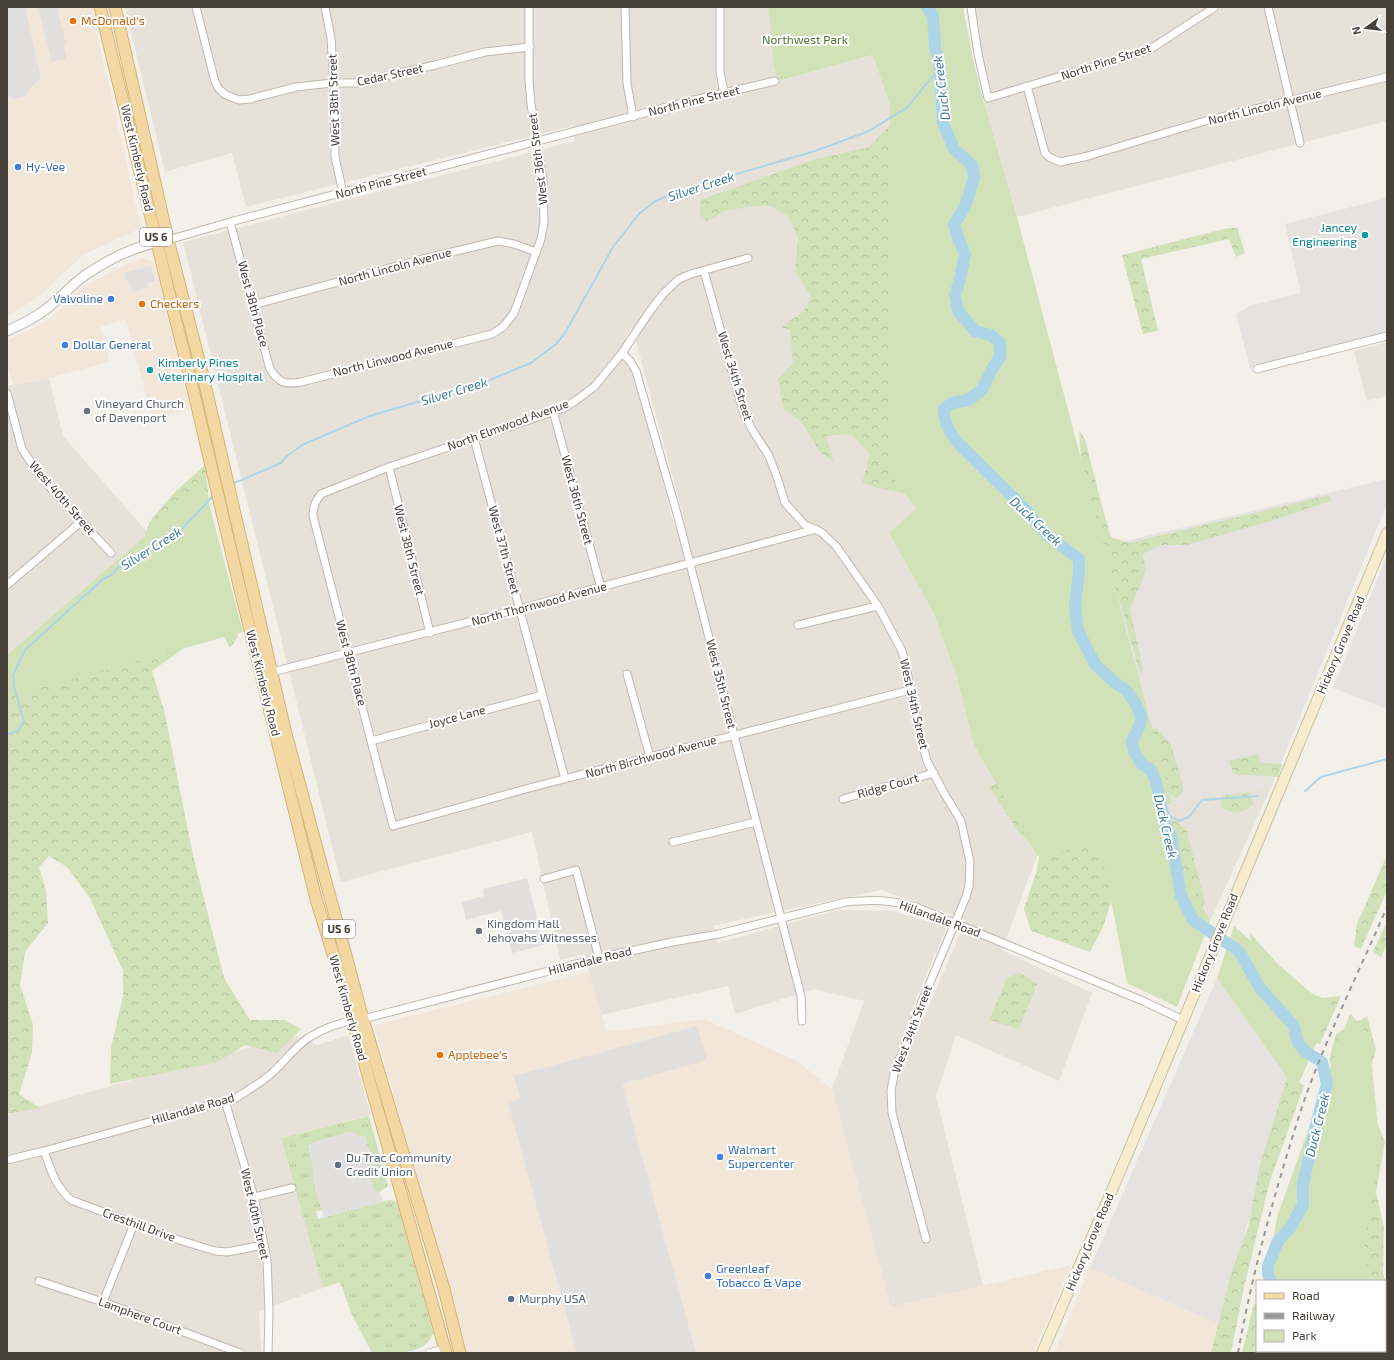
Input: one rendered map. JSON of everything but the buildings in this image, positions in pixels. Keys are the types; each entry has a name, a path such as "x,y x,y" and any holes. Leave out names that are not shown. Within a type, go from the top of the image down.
{"main road":[{"name":"West Kimberly Road","path":"100,7 162,241 188,315 224,464 266,673"},
{"name":"West Kimberly Road","path":"114,7 162,241 220,505 266,673 285,730 358,1020 446,1351"},
{"name":"Hickory Grove Road","path":"1042,1353 1202,976 1387,533"},
{"name":"West Kimberly Road","path":"358,1020 444,1290 459,1349"},
{"path":"446,1351 459,1349"}],"street":[{"name":"Cedar Street","path":"196,7 215,82 219,90 226,95 239,100 250,99 296,87 334,83 356,83 485,52 530,47"},
{"name":"West 38th Street","path":"325,7 331,38 336,157 343,193"},
{"name":"West 36th Street","path":"503,327 514,313 541,239 544,222 543,181 531,104 529,81 529,7"},
{"path":"625,7 627,83 633,117"},
{"path":"720,7 720,72 724,93"},
{"name":"North Pine Street","path":"971,7 978,54 988,98 1149,50 1216,7"},
{"path":"1268,7 1300,143"},
{"name":"North Lincoln Avenue","path":"1027,86 1045,153 1049,157 1060,162 1088,156 1205,121 1387,77"},
{"name":"North Pine Street","path":"7,331 26,322 50,306 87,274 139,247 724,93 776,81"},
{"name":"West 38th Place","path":"230,222 270,368 274,375 282,382"},
{"name":"North Lincoln Avenue","path":"253,305 423,259 498,241 514,244 536,252"},
{"name":"North Elmwood Avenue","path":"316,501 321,494 389,466 564,408 595,386 622,353 664,293 679,280 748,258"},
{"name":"West 34th Street","path":"704,271 744,414 769,456 777,477 784,503 805,525 821,532 836,546 878,606 902,651 922,743 928,761 961,821 969,851 969,886 966,897 895,1069 891,1090 892,1114 926,1239"},
{"name":"North Linwood Avenue","path":"282,382 291,384 301,382 492,334 503,327"},
{"path":"1257,369 1387,336"},
{"name":"West 35th Street","path":"622,353 636,370 690,564 781,918 800,996 802,1021"},
{"name":"West 40th Street","path":"7,393 22,449 54,492 111,553"},
{"name":"West 36th Street","path":"553,411 601,588"},
{"name":"West 37th Street","path":"474,438 565,779"},
{"name":"West 38th Street","path":"389,466 430,633"},
{"name":"West 38th Place","path":"316,501 313,508 313,516 393,826"},
{"path":"7,585 82,521"},
{"name":"North Thornwood Avenue","path":"266,673 430,633 816,529"},
{"path":"798,625 878,606"},
{"path":"628,674 650,757"},
{"name":"North Birchwood Avenue","path":"393,826 565,779 910,690"},
{"name":"Joyce Lane","path":"371,741 542,694"},
{"name":"Ridge Court","path":"843,799 934,774"},
{"path":"673,842 756,822"},
{"path":"544,879 576,870 599,958"},
{"name":"Hillandale Road","path":"7,1160 236,1098 266,1077 307,1039 328,1028 599,958 672,942 719,934 846,902 887,900 916,907 1183,1020"},
{"name":"West 40th Street","path":"226,1101 254,1198 266,1259 269,1312 268,1353"},
{"name":"Cresthill Drive","path":"44,1151 56,1182 62,1192 71,1200 173,1238 215,1251 233,1251 263,1245"},
{"path":"254,1198 292,1188"},
{"path":"103,1302 134,1224"},
{"name":"Lamphere Court","path":"39,1281 103,1302 240,1353"},
{"path":"429,1353 446,1351"}],"shaded area":[{"path":"7,7 91,7 141,228 83,255 37,298 7,316"},
{"path":"7,7 25,7 41,78 28,90 27,96 14,99 7,95"},
{"path":"38,7 57,7 66,44 63,45 67,59 52,62"},
{"path":"125,7 768,7 774,66 779,81 874,55 890,105 889,472 916,509 889,533 934,614 956,674 974,745 1037,856 1002,950 1092,993 1059,1081 956,1035 936,1096 983,1286 891,1307 832,1089 864,1001 814,989 735,1014 728,986 601,1015 584,954 560,960 532,832 341,882 183,242 575,141 573,126 246,207 232,153 165,172","holes":["632,327 685,522 674,525 626,338","881,890 966,920 923,1020 909,1015 947,927 892,911 839,910 717,943 713,926"]},
{"path":"975,7 1387,7 1387,121 1017,217 985,106 979,27"},
{"path":"1387,198 1387,333 1250,368 1236,314 1249,306 1301,293 1285,224"},
{"path":"142,258 153,261 167,309 190,409 152,418 126,319 101,327 109,362 49,378 13,385 7,363 7,340 36,327 52,317 84,286"},
{"path":"151,266 155,281 147,283 148,288 133,292 125,278 124,273"},
{"path":"1387,342 1387,396 1367,401 1354,351"},
{"path":"49,378 63,436 148,533 7,655 7,386"},
{"path":"1387,479 1387,504 1272,785 1172,803 1104,546"},
{"path":"1387,556 1387,709 1333,688"},
{"path":"1272,785 1210,921 1159,824 1155,808 1172,803"},
{"path":"527,878 544,945 512,953 501,911 466,920 462,902 484,896 483,889"},
{"path":"589,972 607,1032 704,1019 797,1061 832,1089 891,1307 1071,1265 1033,1353 466,1353 374,1025"},
{"path":"1217,978 1296,1090 1246,1227 1226,1327 1090,1268"},
{"path":"697,1026 707,1060 622,1084 696,1353 577,1353 508,1102 520,1098 514,1076"},
{"path":"294,1035 318,1045 348,1035 371,1115 281,1138 323,1288 259,1311 261,1353 7,1353 7,1115"},
{"path":"354,1132 360,1137 365,1136 373,1169 368,1171 373,1189 376,1192 380,1192 383,1202 324,1217 313,1180 314,1172 309,1149 315,1142"},
{"path":"1090,1268 1226,1327 1222,1353 1054,1353"}],"green space":[{"name":"Northwest Park","path":"768,7 963,7 974,64 985,106 1017,217 1172,803 1155,809 1159,824 1210,921 1177,1007 1127,983 1100,843 1037,856 974,745 956,674 934,614 889,533 916,509 889,472 890,105 873,55 778,81 774,66"},
{"path":"895,121 917,495 891,491 862,483 870,454 851,434 826,436 834,462 820,452 801,421 784,410 778,379 793,363 790,330 781,327 804,311 811,297 795,270 798,238 789,217 771,206 754,206 724,211 708,221 700,215 700,200 816,159 869,147"},
{"path":"1228,228 1237,228 1245,253 1236,257 1229,239 1141,259 1158,331 1143,334 1122,255"},
{"path":"1079,430 1085,439 1111,537 1129,543 1329,495 1331,501 1274,520 1187,545 1161,545 1143,554 1146,571 1130,609 1143,669 1140,674 1123,612 1101,547 1082,475"},
{"path":"205,465 210,511 238,637 230,648 218,627 203,626 184,648 152,671 164,710 193,855 224,978 250,1020 285,1020 301,1029 277,1053 245,1045 217,1062 110,1084 111,1048 123,996 123,971 90,898 67,867 49,856 39,867 46,890 48,923 25,952 20,985 33,1025 32,1053 19,1094 40,1108 7,1114 7,663 141,544 150,521 175,492"},
{"path":"204,485 243,632 7,697 7,655"},
{"path":"987,530 1116,886 1103,927 1090,952 1031,931 1024,909 1037,870 1040,851 1019,833 989,786 1017,778"},
{"path":"1157,728 1171,745 1182,781 1183,792 1176,798 1166,790 1147,730"},
{"path":"1258,754 1260,763 1282,764 1278,777 1234,774 1229,761"},
{"path":"1250,792 1253,804 1249,808 1241,812 1234,812 1221,807 1223,796"},
{"path":"1166,816 1186,828 1205,902 1198,912 1179,866 1174,837 1161,818"},
{"path":"1387,855 1387,891 1361,949 1354,946 1357,924"},
{"path":"1387,922 1387,944 1381,958 1373,951"},
{"path":"1234,926 1331,1010 1296,1090 1217,978"},
{"path":"1250,933 1301,990 1323,998 1341,996 1320,1044 1305,1041 1252,958"},
{"path":"1020,973 1037,984 1019,1029 989,1020 1007,978"},
{"path":"1350,1013 1369,1036 1380,1147 1364,1245 1370,1280 1266,1280 1277,1217"},
{"path":"1367,1016 1376,1050 1364,1091 1385,1142 1376,1192 1384,1227 1383,1273 1385,1280 1347,1280 1337,1079 1329,1060 1336,1034"},
{"path":"1288,1074 1304,1086 1270,1181 1244,1287 1231,1353 1211,1353 1232,1270 1248,1228 1260,1165"},
{"path":"369,1116 388,1186 380,1192 376,1192 373,1189 368,1171 373,1168 365,1136 359,1137 357,1134 352,1132 315,1142 309,1146 309,1149 314,1172 313,1180 322,1210 316,1211 318,1219 389,1200 395,1201 398,1204 434,1335 432,1335 428,1342 422,1347 406,1352 372,1353 352,1315 340,1282 323,1288 281,1138"},
{"path":"1254,1303 1256,1304 1256,1352 1277,1353 1242,1353"},
{"path":"1256,1336 1256,1352 1386,1352 1386,1349 1387,1350 1387,1353 1253,1353"}],"waterway":[{"name":"Duck Creek","path":"927,7 933,16 935,47 940,68 943,123 954,149 972,165 974,178 965,207 954,224 965,254 955,295 958,311 975,331 991,335 1000,343 1000,357 982,390 968,400 952,403 944,409 945,419 958,443 1028,512 1047,535 1079,559 1075,607 1078,631 1095,664 1114,682 1126,690 1136,704 1141,716 1140,725 1132,741 1134,752 1142,764 1151,770 1156,782 1166,828 1171,835 1181,896 1193,920 1239,951 1260,988 1294,1026 1298,1043 1306,1052 1322,1062 1327,1084 1303,1184 1303,1205 1290,1228 1278,1241 1268,1266 1268,1274 1271,1280"},
{"name":"Silver Creek","path":"232,484 281,463 288,455 304,444 370,416 482,383 531,363 556,344 565,333 613,247 639,214 654,202 676,192 815,151 869,131 908,107 940,68"},
{"name":"Silver Creek","path":"7,734 18,731 24,721 14,687 13,675 25,650 103,579 113,574 116,569 152,544 178,533 213,496"},
{"path":"1305,791 1321,777 1387,759"},
{"path":"1162,812 1179,821 1189,817 1202,800 1258,796"}],"railway":[{"path":"1238,1353 1261,1248 1300,1112 1327,1042 1387,907"}],"place":[{"name":"McDonald's","path":"73,21"},
{"name":"Hy-Vee","path":"18,167"},
{"name":"Jancey Engineering","path":"1365,235"},
{"name":"Valvoline","path":"111,299"},
{"name":"Checkers","path":"142,304"},
{"name":"Dollar General","path":"65,345"},
{"name":"Kimberly Pines Veterinary Hospital","path":"150,370"},
{"name":"Vineyard Church of Davenport","path":"87,411"},
{"name":"Kingdom Hall Jehovahs Witnesses","path":"479,931"},
{"name":"Applebee's","path":"440,1055"},
{"name":"Walmart Supercenter","path":"720,1157"},
{"name":"Du Trac Community Credit Union","path":"338,1165"},
{"name":"Greenleaf Tobacco & Vape","path":"708,1276"},
{"name":"Murphy USA","path":"511,1299"}]}
